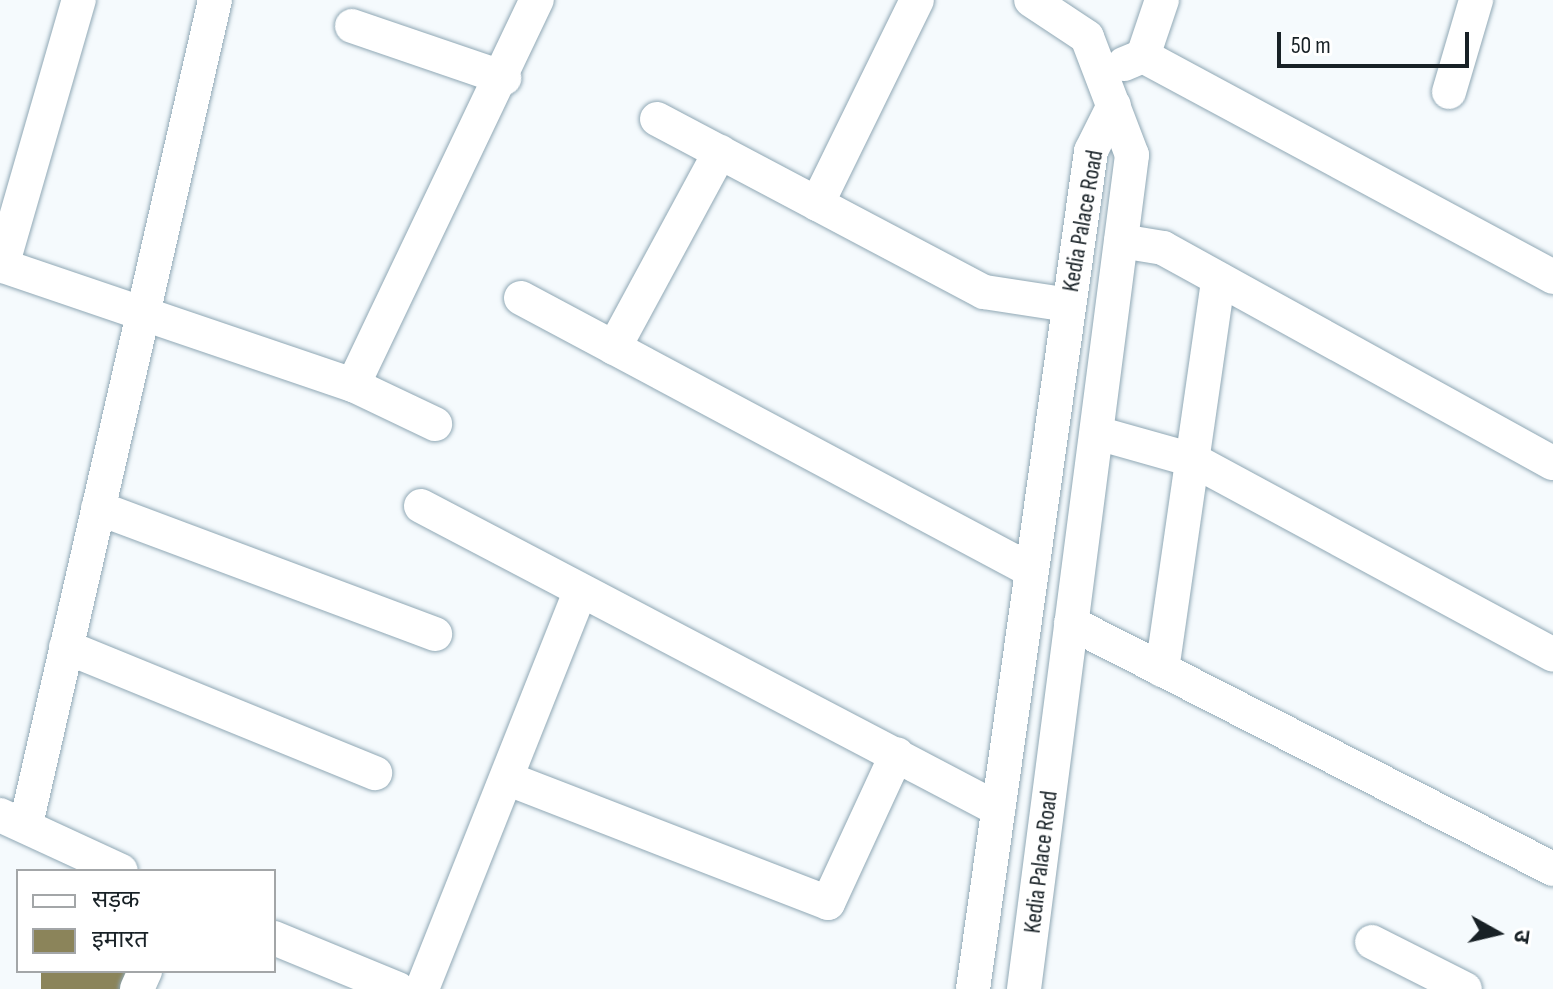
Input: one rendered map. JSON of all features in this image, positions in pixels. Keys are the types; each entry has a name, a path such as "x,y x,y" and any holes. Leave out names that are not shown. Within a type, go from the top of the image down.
{"street":[{"path":"79,0 1,265 143,319 353,385 435,424"},
{"path":"353,385 504,78 537,0"},
{"path":"817,204 917,0"},
{"path":"1031,0 1087,37 1106,72 1114,105"},
{"path":"1106,72 1143,56 1162,0"},
{"path":"1449,92 1476,0"},
{"path":"117,869 13,820 66,647 143,319 210,2"},
{"path":"352,26 504,78"},
{"path":"1143,56 1553,277"},
{"name":"Kedia Palace Road","path":"1024,989 1132,155 1114,105"},
{"name":"Kedia Palace Road","path":"973,989 1091,151 1114,105"},
{"path":"657,119 984,292 1069,305"},
{"path":"614,348 720,152"},
{"path":"1121,241 1163,248 1553,463"},
{"path":"1162,670 1218,279"},
{"path":"521,298 1032,571"},
{"path":"1097,433 1193,460 1553,655"},
{"path":"421,506 579,594 897,754 998,809"},
{"path":"98,508 435,634"},
{"path":"422,989 511,780 579,594"},
{"path":"1071,623 1553,869"},
{"path":"66,647 375,773"},
{"path":"511,780 828,903 897,754"},
{"path":"276,939 398,989"},
{"path":"1372,942 1465,989"}],"building":[{"path":"41,973 142,973 142,989 41,989"}]}
